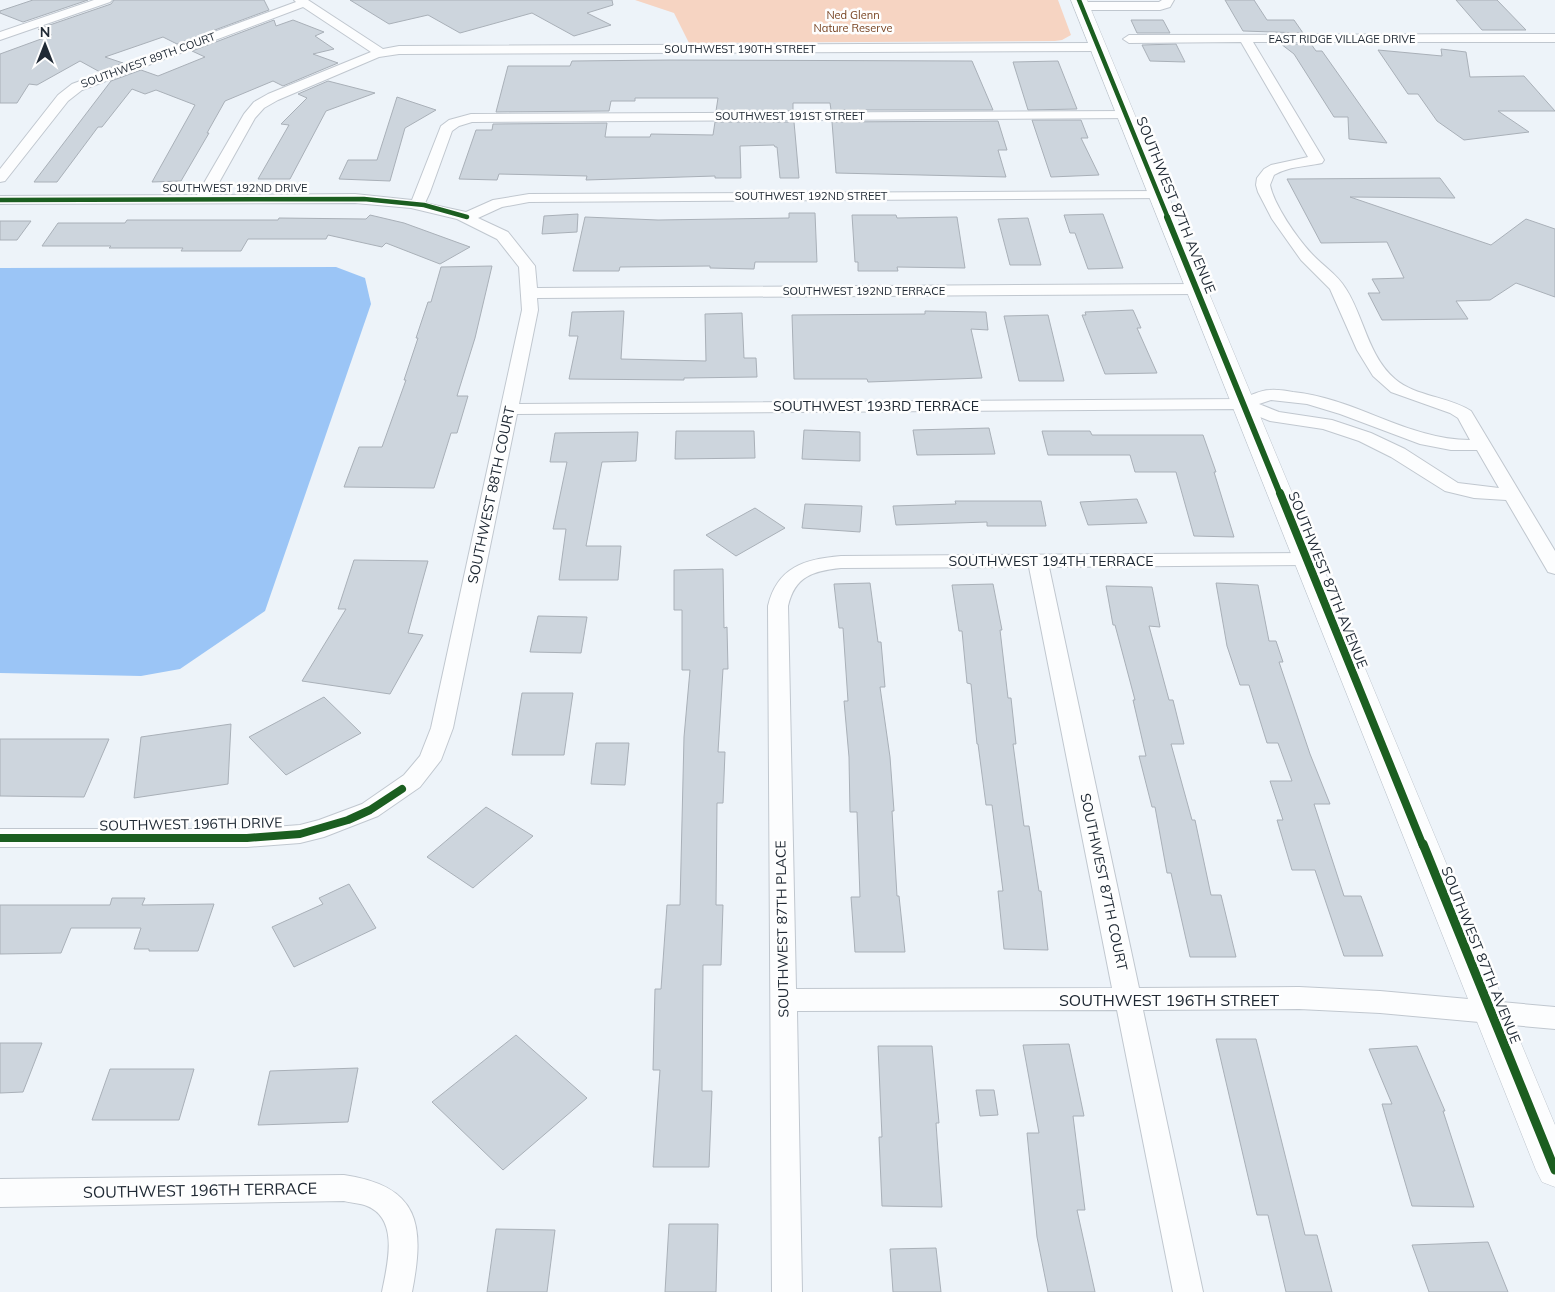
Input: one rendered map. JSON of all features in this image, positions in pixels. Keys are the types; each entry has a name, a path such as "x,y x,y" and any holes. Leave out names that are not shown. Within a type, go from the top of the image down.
{"street":[{"path":"0,36 106,0"},
{"path":"302,1 381,53"},
{"name":"SOUTHWEST 89TH COURT","path":"0,178 63,98 77,87 302,1"},
{"path":"1080,3 1154,6 1167,2"},
{"name":"SOUTHWEST 87TH AVENUE","path":"1080,3 1555,1170"},
{"name":"EAST RIDGE VILLAGE DRIVE","path":"1129,39 1555,38"},
{"path":"1244,39 1317,160 1290,163 1276,168 1266,176 1263,186 1287,232 1296,246 1339,290 1371,362 1383,377 1409,394 1441,403 1460,412 1470,423 1555,568"},
{"name":"SOUTHWEST 190TH STREET","path":"202,199 249,117 259,105 273,97 381,53 399,50 1098,48"},
{"name":"SOUTHWEST 191ST STREET","path":"417,204 444,132 454,123 471,118 1127,115"},
{"name":"SOUTHWEST 192ND STREET","path":"467,217 498,203 529,198 1159,194"},
{"name":"SOUTHWEST 192ND DRIVE","path":"0,200 364,199 417,204 467,217"},
{"name":"SOUTHWEST 88TH COURT","path":"402,789 412,781 430,760 439,740 510,409 532,293 531,277 516,250 497,233 467,217"},
{"name":"SOUTHWEST 192ND TERRACE","path":"532,293 1197,289"},
{"path":"1242,404 1270,395 1309,399 1337,407 1420,439 1451,445 1483,446"},
{"path":"1242,404 1276,417 1326,424 1366,437 1388,447 1452,487 1474,492 1512,495"},
{"name":"SOUTHWEST 193RD TERRACE","path":"510,409 1242,404"},
{"path":"1326,424 1337,407"},
{"path":"1388,447 1405,433"},
{"name":"SOUTHWEST 194TH TERRACE","path":"797,572 816,565 841,562 1306,559"},
{"name":"SOUTHWEST 87TH COURT","path":"1038,560 1188,1292"},
{"name":"SOUTHWEST 87TH PLACE","path":"787,1292 778,606 779,598 786,583 797,572"},
{"name":"SOUTHWEST 196TH DRIVE","path":"0,838 247,838 300,834 348,820 370,810 402,789"},
{"name":"SOUTHWEST 196TH STREET","path":"783,1000 1336,1000 1555,1018"},
{"name":"SOUTHWEST 196TH TERRACE","path":"0,1193 344,1188 374,1195 387,1202 394,1210 400,1226 404,1248 398,1292"}],"green space":[{"name":"Ned Glenn Nature Reserve","path":"635,0 1058,0 1071,35 1062,40 1055,41 689,43 674,13"}],"water":[{"path":"336,267 365,278 371,304 265,611 180,669 141,676 0,673 0,268"}],"building":[{"path":"33,0 88,0 23,22 0,13 0,11"},
{"path":"114,0 264,0 269,10 177,44 163,37 105,57 123,63 100,72 80,61 37,85 29,84 17,103 0,103 0,54 52,35 38,29 111,4"},
{"path":"350,0 612,0 613,5 587,13 611,25 574,36 532,13 460,33 428,15 389,24"},
{"path":"1225,0 1254,0 1267,20 1294,20 1303,33 1243,31"},
{"path":"1456,0 1497,0 1526,30 1482,30"},
{"path":"274,20 276,26 293,20 324,32 315,36 334,49 313,54 338,63 283,86 273,81 225,101 181,181 152,182 195,105 156,90 145,94 132,89 102,127 98,127 57,182 34,182 111,81 141,70 158,76 205,57 192,51"},
{"path":"1131,20 1163,20 1170,33 1137,33"},
{"path":"1176,44 1185,62 1150,61 1142,45"},
{"path":"1281,44 1311,44 1316,51 1322,51 1387,143 1349,139 1348,117 1334,117 1294,54"},
{"path":"1441,49 1466,52 1470,77 1524,76 1555,111 1498,111 1529,132 1464,140 1437,121 1418,94 1408,94 1378,50 1442,56"},
{"path":"572,61 972,61 993,110 831,110 830,103 793,103 793,111 716,111 718,98 635,98 635,101 611,101 609,111 496,112 508,66 570,66"},
{"path":"1058,61 1077,109 1028,110 1013,62"},
{"path":"328,81 375,93 326,111 290,179 258,179 289,125 281,124 307,98 298,94"},
{"path":"397,97 436,110 405,128 390,181 339,179 348,160 377,160"},
{"path":"1032,120 1081,120 1088,138 1081,138 1099,175 1051,177"},
{"path":"998,121 1007,150 998,150 1006,177 836,173 832,122"},
{"path":"715,122 794,122 799,178 780,178 777,147 774,145 740,146 741,178 715,178 715,176 586,180 587,176 499,174 497,180 459,179 476,130 492,130 493,124 607,123 605,137 650,137 651,134 713,135"},
{"path":"1440,178 1455,198 1350,197 1491,245 1526,219 1555,229 1555,297 1516,283 1490,300 1456,301 1468,319 1382,320 1368,293 1380,293 1372,279 1404,278 1387,242 1321,243 1287,179"},
{"path":"789,213 815,213 817,262 755,262 754,269 710,268 710,266 620,267 619,271 573,271 585,217 658,220 789,218"},
{"path":"578,214 577,232 542,234 544,216"},
{"path":"1103,214 1123,268 1088,269 1075,233 1070,233 1064,215"},
{"path":"370,215 404,223 470,247 440,264 386,243 382,247 328,235 326,239 248,239 241,251 181,251 183,248 109,248 111,246 42,246 58,223 125,223 127,220 278,220 279,218 366,219"},
{"path":"852,215 896,215 897,218 957,217 965,268 897,267 898,271 858,271 858,262 855,262"},
{"path":"1028,218 1041,265 1010,265 998,219"},
{"path":"0,221 31,221 17,240 0,240"},
{"path":"492,266 475,338 457,396 468,396 457,433 451,433 434,488 344,487 359,447 382,447 406,380 404,380 418,338 416,338 428,302 431,302 441,267"},
{"path":"1133,310 1141,328 1137,328 1157,373 1105,374 1082,315 1086,315 1085,312"},
{"path":"624,311 621,359 706,361 705,314 742,313 744,358 756,358 757,377 684,378 684,380 569,379 578,336 569,336 572,312"},
{"path":"925,311 986,312 988,330 971,329 982,378 868,382 867,379 794,379 792,315 925,314"},
{"path":"1048,315 1064,381 1019,381 1004,316"},
{"path":"989,428 995,454 917,455 913,430"},
{"path":"804,430 860,432 860,461 802,459"},
{"path":"676,431 754,431 755,458 675,459"},
{"path":"1042,431 1090,431 1092,435 1203,435 1216,472 1214,472 1234,537 1194,536 1176,472 1135,472 1130,455 1048,455"},
{"path":"638,432 636,461 602,462 586,546 621,546 618,580 559,580 566,529 553,529 567,462 550,462 555,433"},
{"path":"1137,499 1147,523 1088,525 1080,502"},
{"path":"955,501 1041,501 1046,526 987,526 987,522 896,525 893,506 956,504"},
{"path":"805,504 862,506 860,532 802,528"},
{"path":"755,508 785,528 736,556 706,535"},
{"path":"354,560 428,561 408,633 423,635 390,694 302,681 346,609 338,609"},
{"path":"723,569 724,628 727,627 728,669 723,669 718,752 725,752 723,803 717,803 716,905 723,905 721,965 703,965 702,1091 712,1091 709,1167 653,1167 660,1070 653,1070 655,989 661,989 667,905 680,905 684,737 690,670 682,670 682,610 674,610 674,570"},
{"path":"870,583 878,642 881,642 885,687 880,687 890,757 897,896 899,896 905,952 855,952 851,897 860,897 857,812 850,812 849,757 844,701 848,701 843,628 839,628 834,584"},
{"path":"1216,583 1258,585 1269,641 1276,641 1283,662 1279,662 1310,754 1330,804 1314,804 1344,896 1361,896 1383,956 1344,956 1315,870 1292,870 1277,820 1283,820 1270,781 1292,781 1278,743 1267,743 1249,685 1240,685 1227,646"},
{"path":"993,584 1002,630 1000,630 1008,698 1011,698 1016,744 1013,744 1024,826 1029,826 1039,891 1041,891 1048,950 1004,949 998,891 1003,891 992,805 986,805 971,684 967,683 962,631 959,631 952,585"},
{"path":"1106,586 1152,587 1160,627 1149,626 1169,700 1173,700 1184,744 1171,744 1192,820 1195,820 1211,895 1221,895 1236,957 1190,957 1171,873 1167,873 1155,807 1152,807 1139,756 1146,756 1133,700 1135,700 1115,625 1113,625"},
{"path":"538,616 587,617 581,653 530,652"},
{"path":"522,693 573,693 564,755 512,755"},
{"path":"324,697 361,733 286,775 249,737"},
{"path":"231,724 228,784 134,798 141,737"},
{"path":"0,739 109,739 84,797 0,796"},
{"path":"596,743 629,743 625,785 591,784"},
{"path":"486,807 533,836 473,888 427,857"},
{"path":"349,884 376,928 294,967 272,927 323,904 319,898"},
{"path":"112,898 145,898 142,905 214,904 198,951 149,951 149,949 134,949 141,928 71,928 61,953 0,954 0,905 110,905"},
{"path":"516,1035 587,1098 503,1170 432,1102"},
{"path":"1216,1039 1256,1039 1305,1235 1317,1235 1332,1292 1286,1292 1268,1215 1257,1215"},
{"path":"0,1043 42,1043 23,1092 0,1093"},
{"path":"1069,1044 1084,1116 1073,1116 1085,1210 1077,1210 1095,1292 1048,1292 1037,1237 1027,1133 1039,1133 1023,1045"},
{"path":"878,1046 932,1046 939,1123 936,1123 942,1207 882,1206 879,1137 882,1137"},
{"path":"1417,1046 1445,1111 1443,1111 1474,1207 1412,1206 1382,1104 1392,1104 1369,1049"},
{"path":"358,1068 348,1122 258,1125 270,1071"},
{"path":"110,1069 194,1069 179,1120 92,1120"},
{"path":"976,1090 994,1090 998,1115 980,1116"},
{"path":"669,1224 718,1224 716,1292 665,1292"},
{"path":"496,1229 555,1230 547,1292 487,1292"},
{"path":"1488,1242 1508,1292 1429,1292 1412,1245"},
{"path":"936,1248 941,1292 893,1292 890,1249"}],"cycle path":[{"path":"1079,0 1555,1170"},
{"path":"0,200 364,199 424,205 467,217"},
{"path":"0,838 247,838 300,834 348,820 370,810 402,789"}]}
